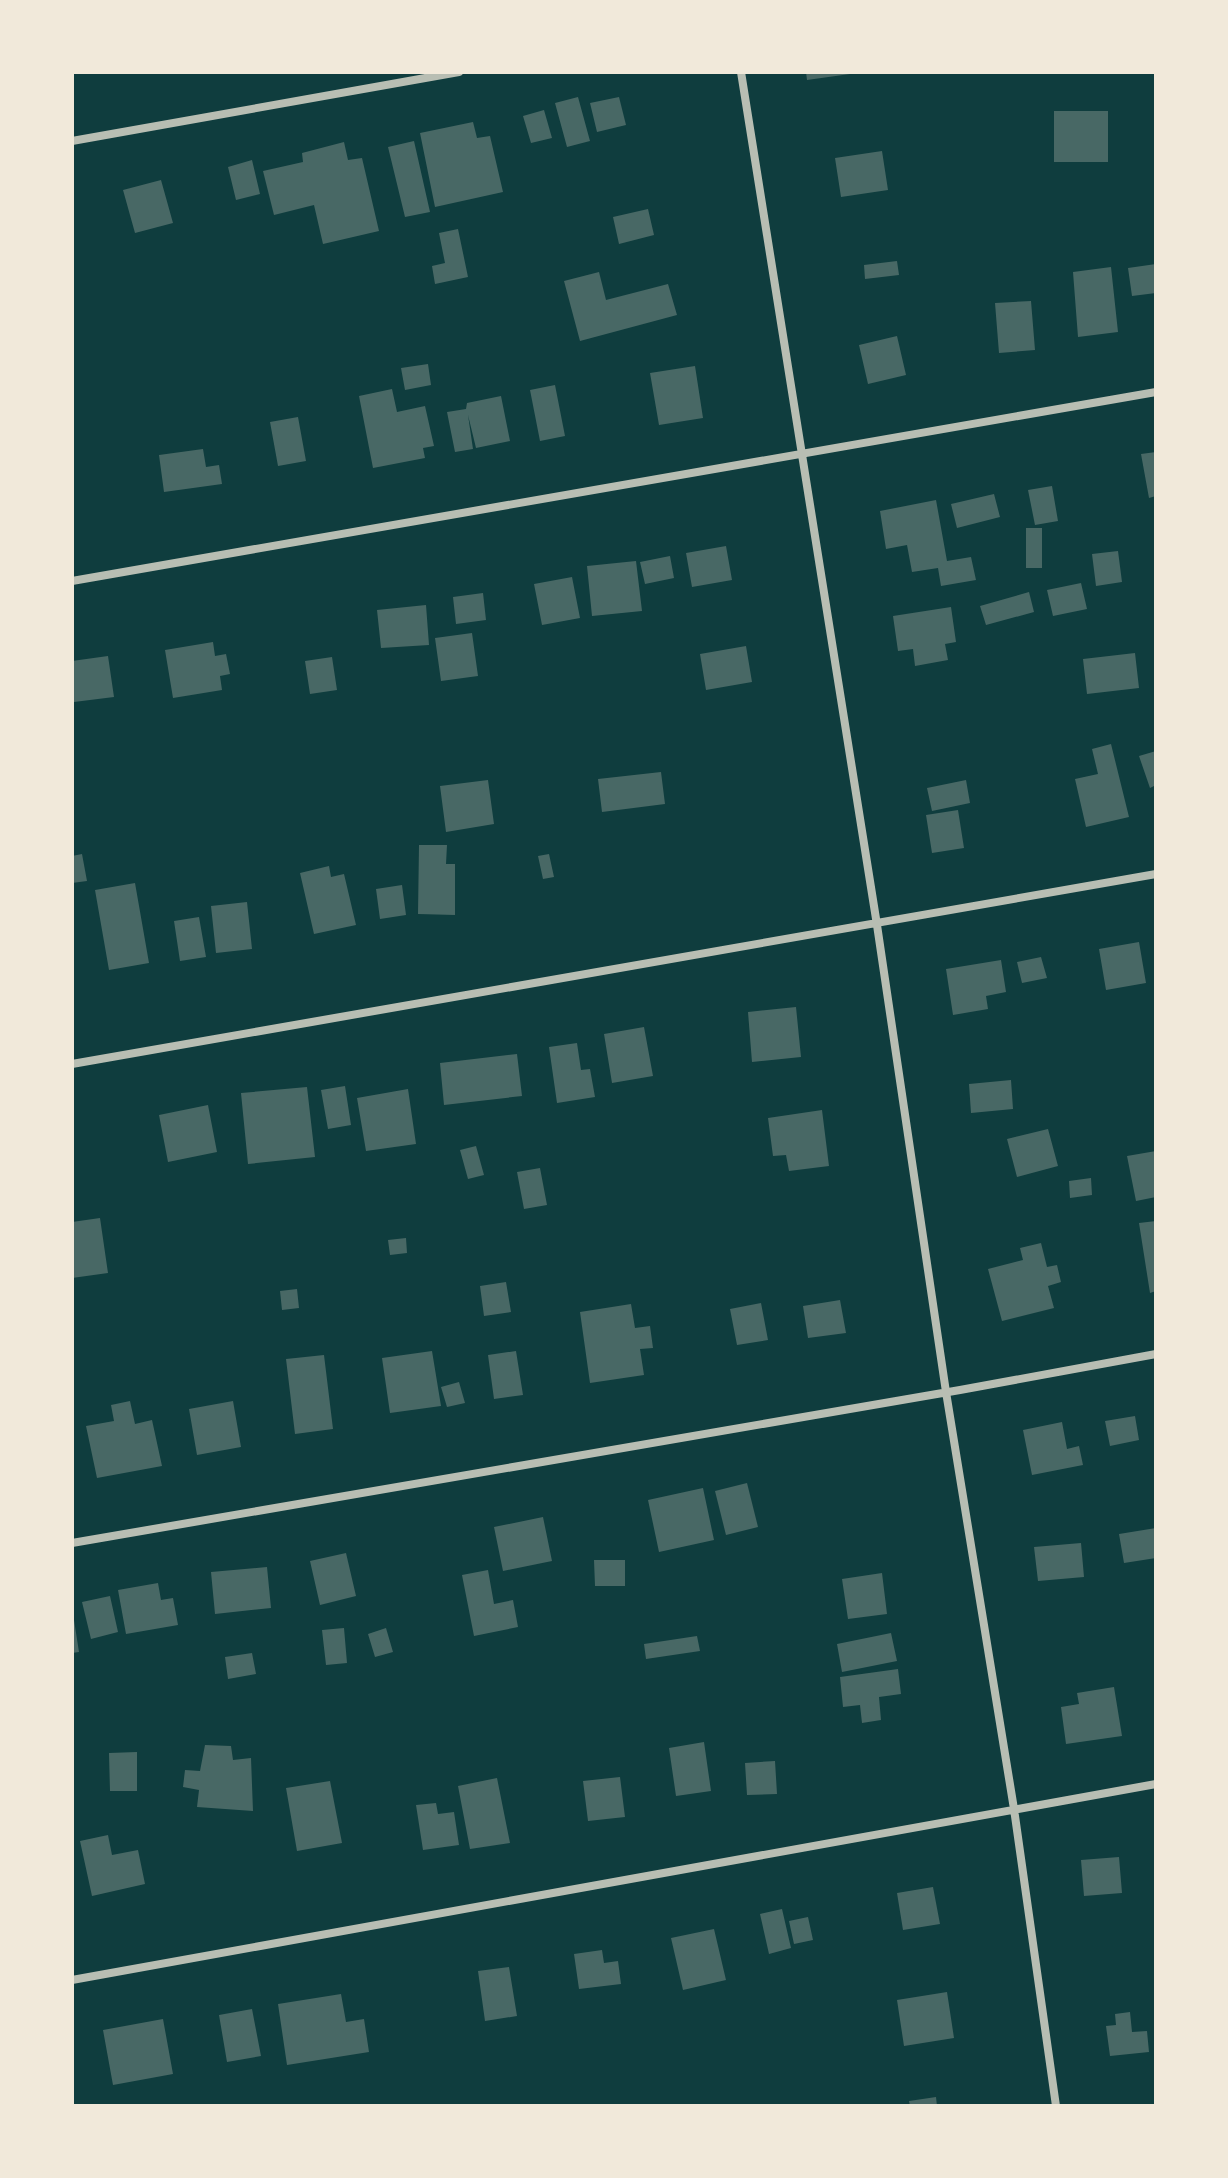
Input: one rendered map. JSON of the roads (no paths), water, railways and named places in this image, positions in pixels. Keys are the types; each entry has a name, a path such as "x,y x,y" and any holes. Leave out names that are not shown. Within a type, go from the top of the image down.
{"street":[{"path":"72,141 459,72"},
{"path":"741,72 804,455 946,1392 1014,1809 1056,2106"},
{"path":"72,581 1156,392"},
{"path":"72,1064 1156,874"},
{"path":"72,1543 1156,1354"},
{"path":"72,1980 1156,1784"}]}
